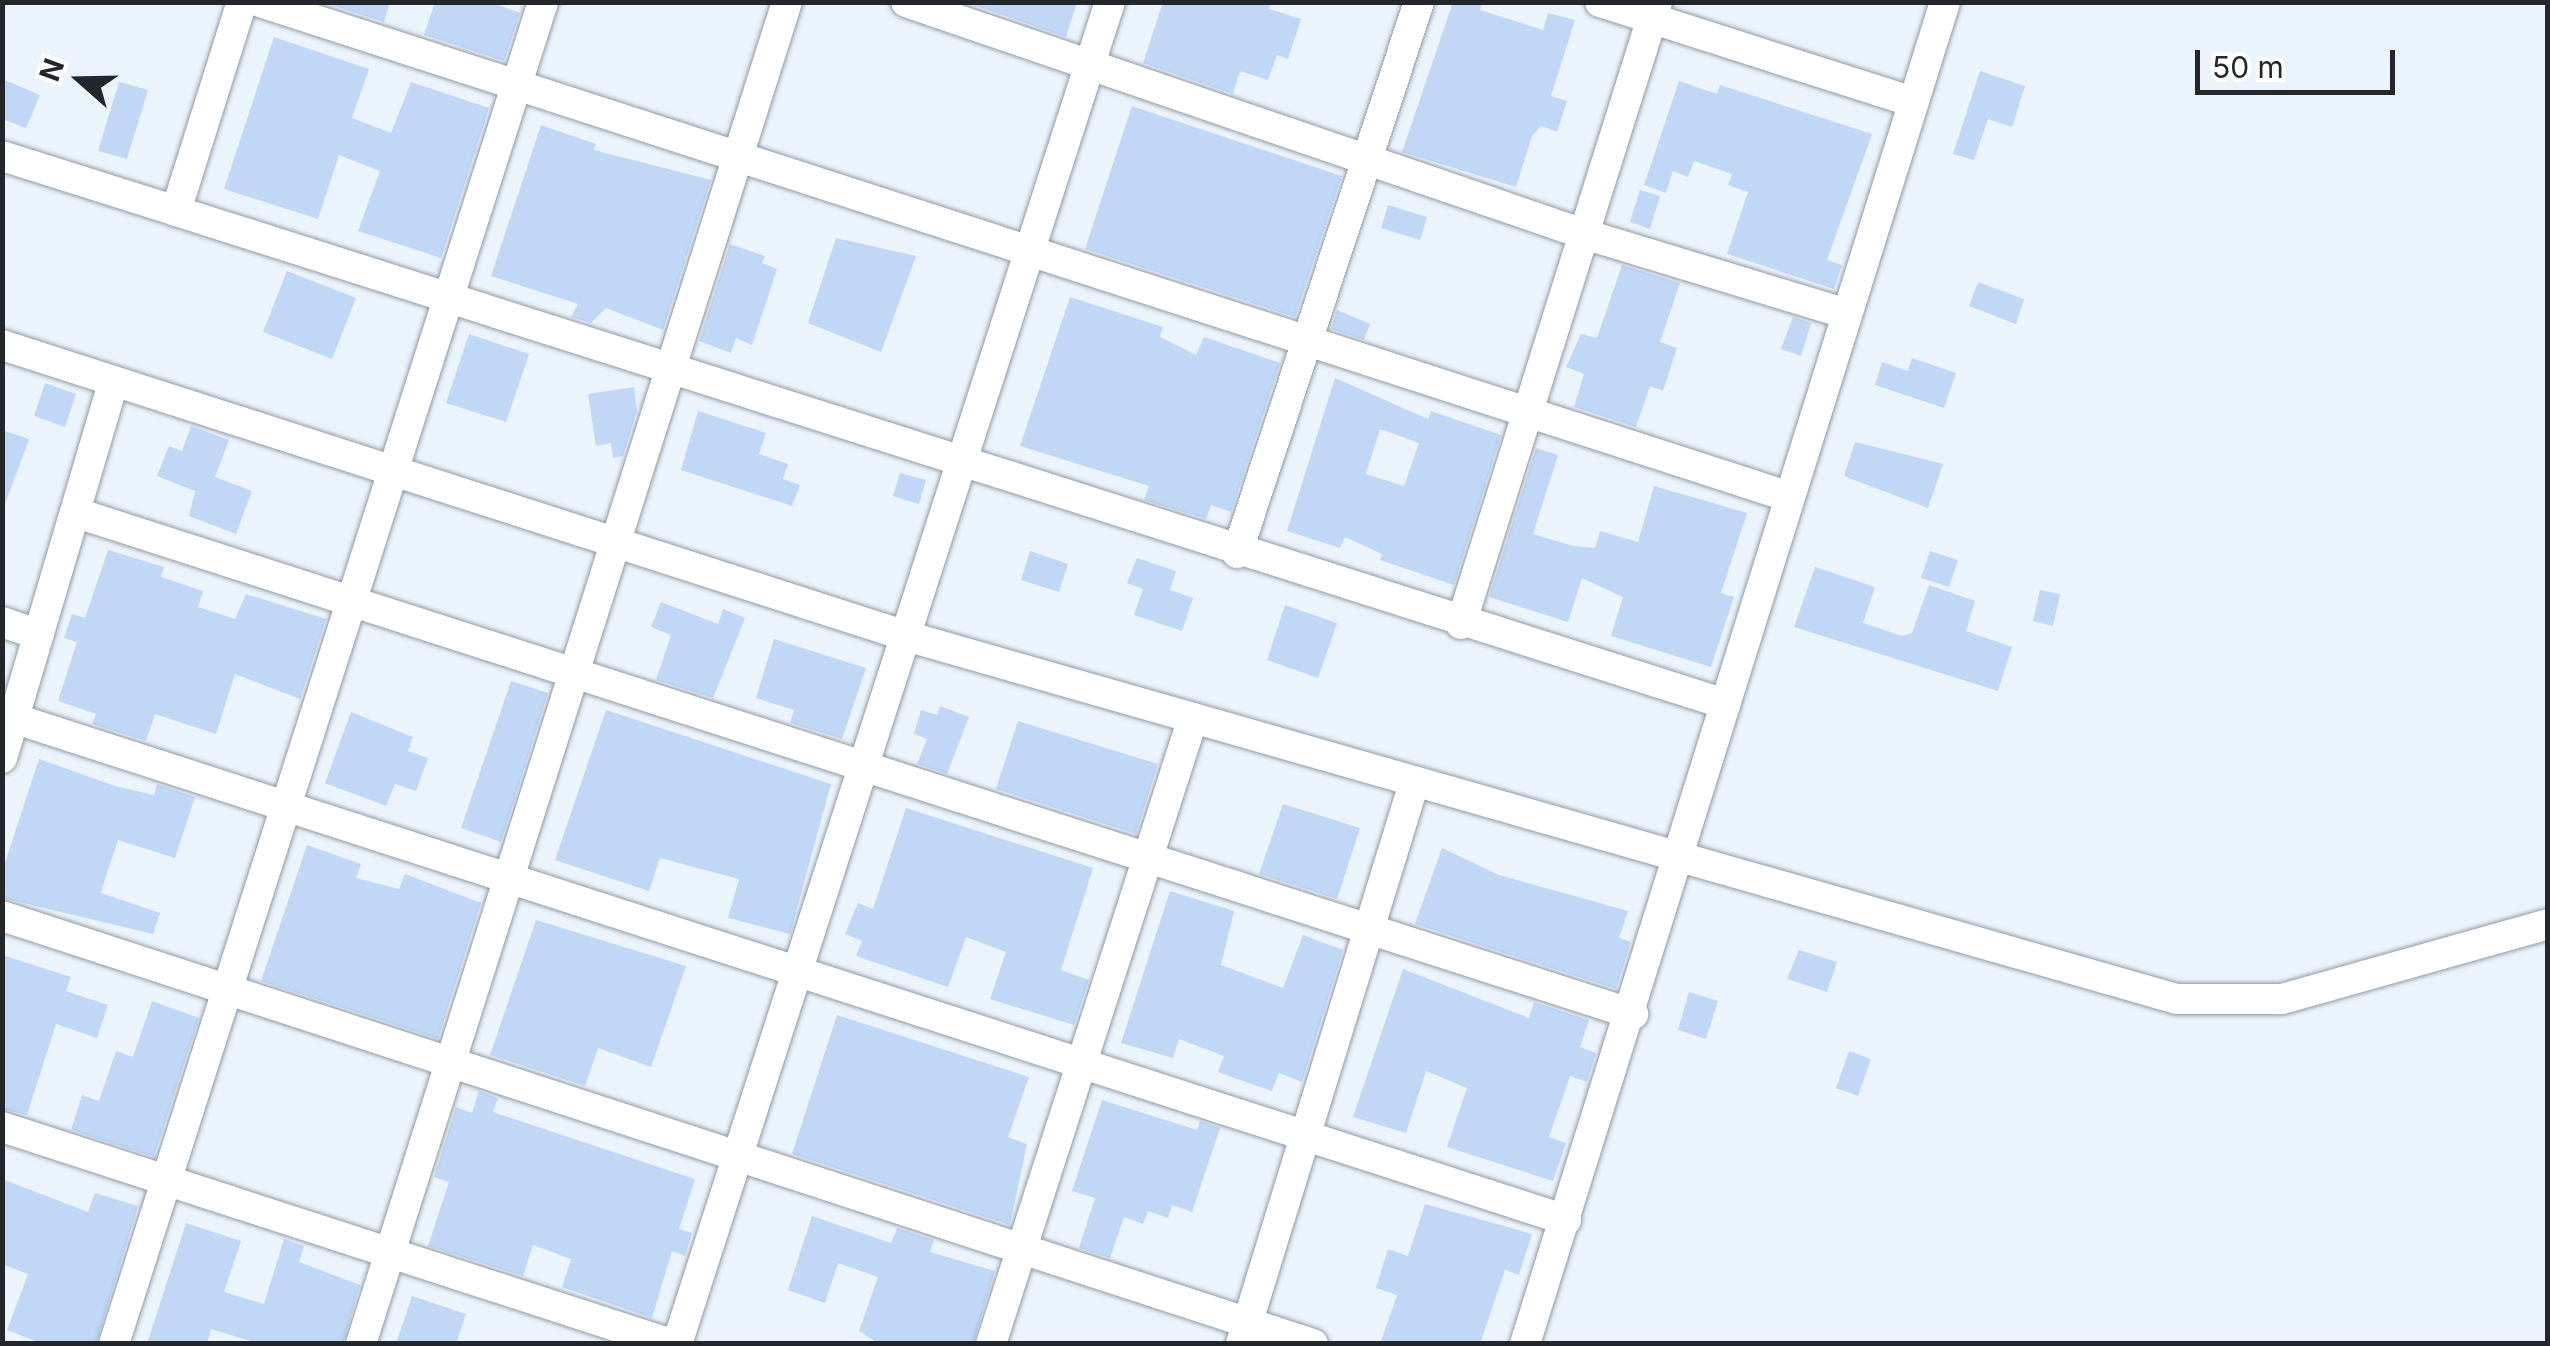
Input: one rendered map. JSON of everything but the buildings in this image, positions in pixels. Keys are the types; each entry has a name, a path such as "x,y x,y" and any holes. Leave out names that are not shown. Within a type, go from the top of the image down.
{"street":[{"path":"176,211 242,2"},
{"path":"260,2 1032,248 1306,345 1787,496"},
{"path":"114,1344 223,992 348,603 395,474 543,2"},
{"path":"361,1344 514,880 612,544 788,2"},
{"path":"906,2 1366,156 1587,235 1844,314"},
{"path":"2,1127 674,1344 740,1153 1110,2"},
{"path":"1237,553 1419,2"},
{"path":"1600,2 1654,10 1912,102"},
{"path":"1525,1344 1633,1014 1787,496 1944,2"},
{"path":"1461,624 1587,235 1654,10"},
{"path":"2,156 446,302 1725,704"},
{"path":"2,345 906,636 2176,999 2219,1004 2282,999 2548,924"},
{"path":"2,758 114,384"},
{"path":"77,513 571,678 1368,926 1633,1014"},
{"path":"2,622 40,634"},
{"path":"16,718 514,880 800,966 1566,1220"},
{"path":"991,1344 1193,718"},
{"path":"1244,1333 1302,1133 1414,784"},
{"path":"2,916 223,992 1023,1245 1244,1333 1313,1344"}]}
